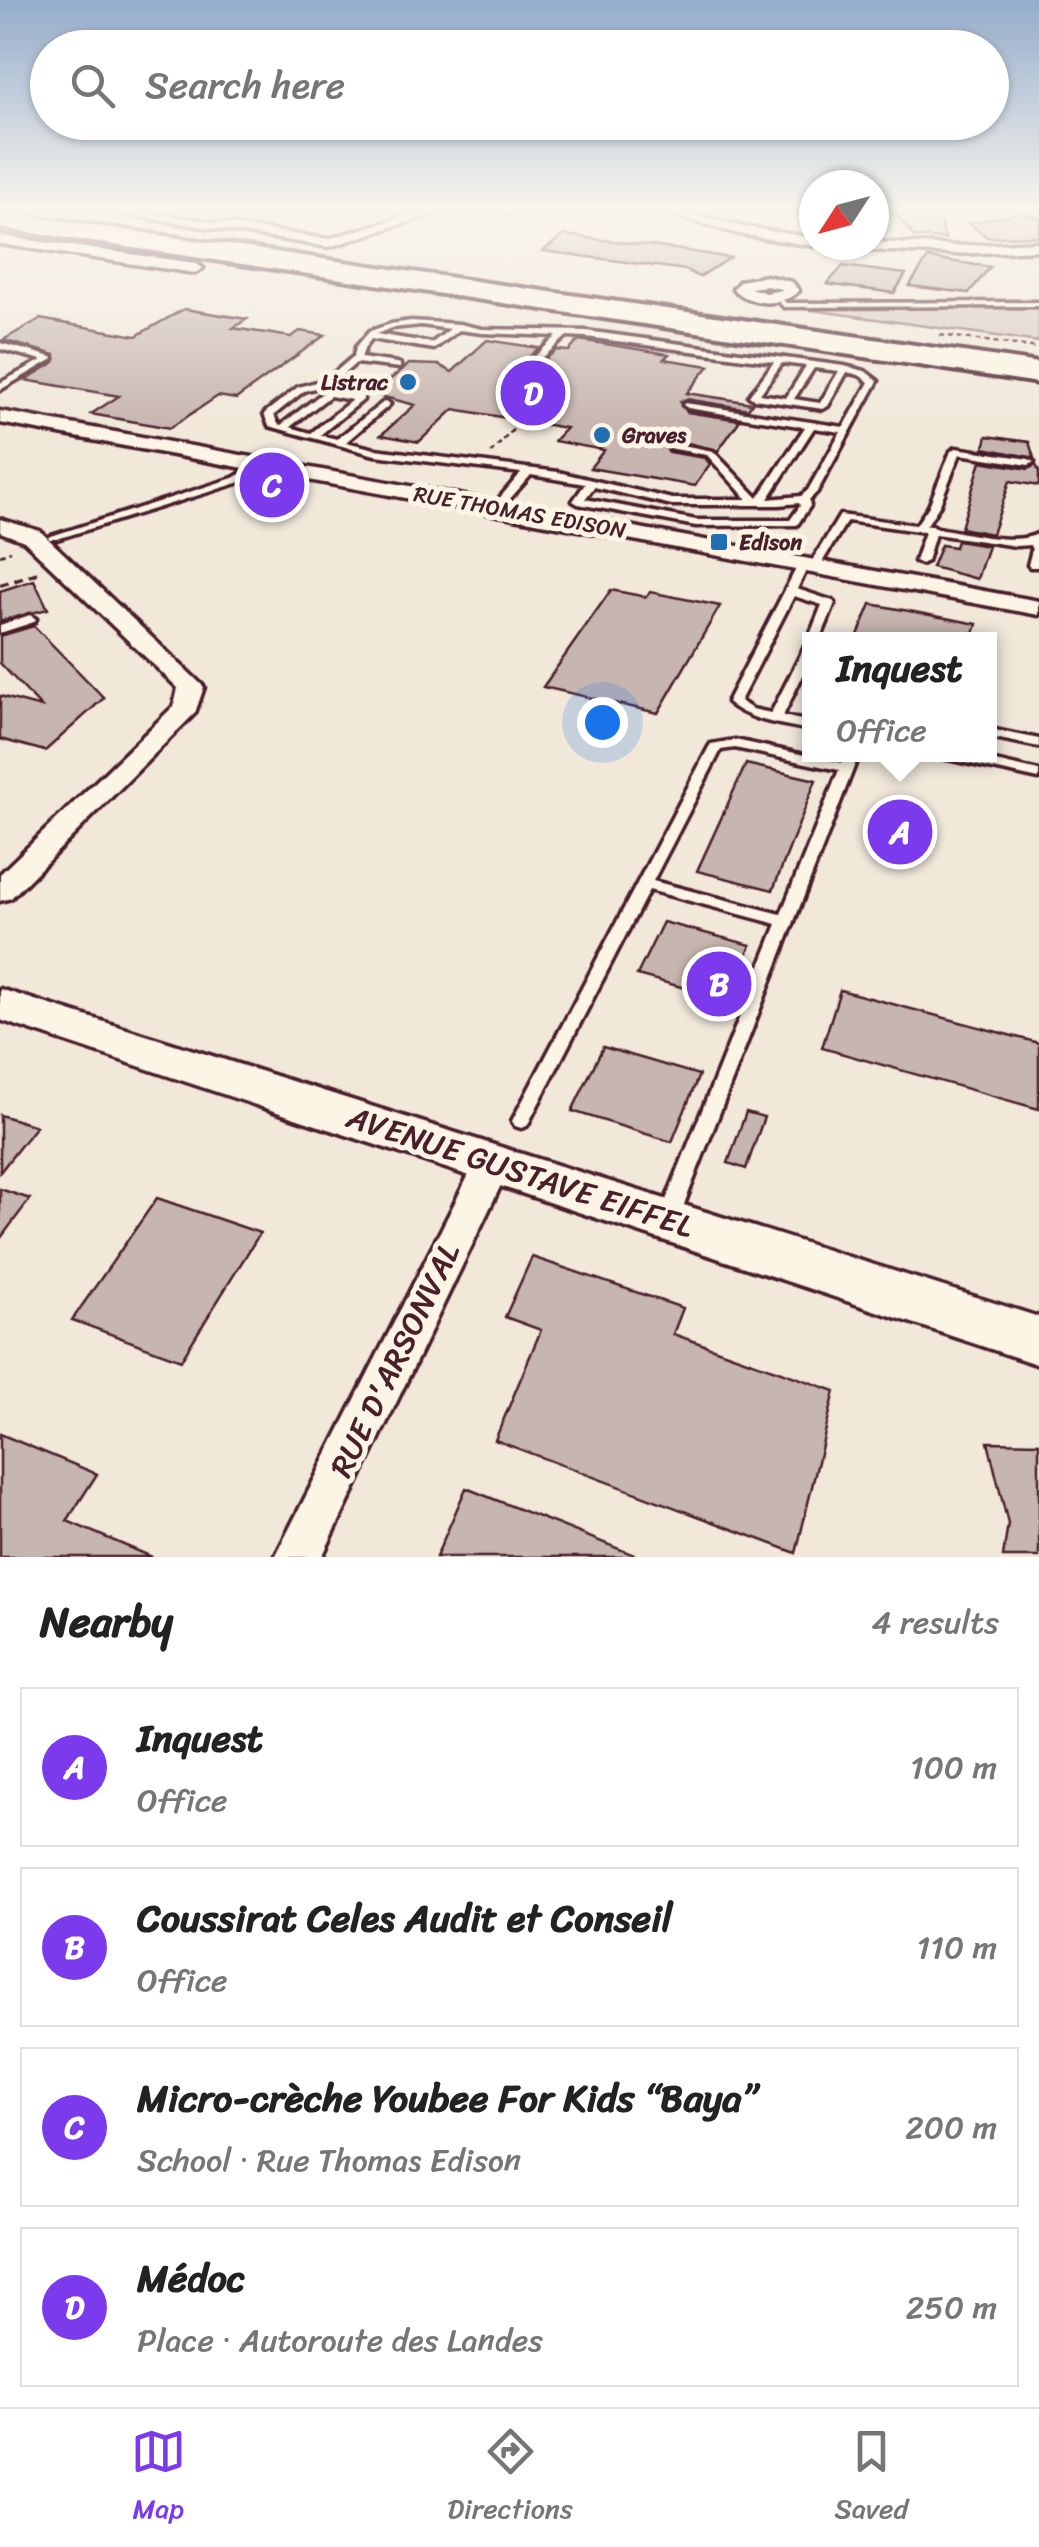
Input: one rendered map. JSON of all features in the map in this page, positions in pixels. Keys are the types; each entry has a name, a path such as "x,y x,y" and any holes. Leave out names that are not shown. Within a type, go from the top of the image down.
{"highway":[{"path":"412,282 453,287"},
{"path":"417,282 1039,373"},
{"path":"520,282 1039,357"}],"street":[{"name":"RUE THOMAS EDISON","path":"0,417 1039,608"},
{"path":"0,525 32,536 191,687 186,708 0,891"},
{"name":"AVENUE GUSTAVE EIFFEL","path":"0,1004 1039,1341"},
{"name":"RUE D'ARSONVAL","path":"298,1557 493,1164"}],"lane":[{"path":"779,282 784,305 1039,304"},
{"path":"592,482 578,501 696,523 794,522 873,378 812,364 586,334 405,324 379,329 355,360 330,382 301,388 269,414 274,426 375,452 482,463 592,482 672,502 804,499"},
{"path":"370,336 434,346 459,326"},
{"path":"523,372 562,335"},
{"path":"0,346 49,359 2,383"},
{"path":"355,360 397,366"},
{"path":"779,362 754,396 857,412"},
{"path":"788,402 812,364"},
{"path":"823,406 844,369"},
{"path":"283,428 328,393 360,398 314,435"},
{"path":"341,441 385,404"},
{"path":"688,405 844,430"},
{"path":"758,501 811,425"},
{"path":"672,446 710,453 758,501"},
{"path":"922,561 926,528 956,451 1029,462"},
{"path":"53,537 238,480 261,465"},
{"path":"496,508 528,472"},
{"path":"802,724 748,712 732,702 790,591 844,516 1016,543 1036,539 1034,565"},
{"path":"790,591 829,603 817,632"},
{"path":"0,629 30,619"},
{"path":"775,718 802,664"},
{"path":"997,734 1039,743"},
{"path":"522,1121 716,747 735,744 802,754"},
{"path":"668,1220 849,762"},
{"path":"986,762 1039,775"},
{"path":"644,884 786,920"}],"path":[{"path":"936,334 1039,348"},
{"path":"482,463 522,420"},
{"path":"0,555 16,549"},
{"path":"0,585 39,572 28,560"}],"shaded area":[{"path":"1039,307 1039,342 797,308"}],"building":[{"path":"829,282 901,282 894,293 827,284"},
{"path":"912,282 978,282 969,293 909,286"},
{"path":"184,309 247,319 233,328 291,337 300,331 325,335 236,399 218,396 170,428 91,414 119,396 25,380 55,362 55,355 3,340 40,319 136,336"},
{"path":"487,340 539,348 517,368 515,373 523,379 556,350 569,351 579,340 669,354 664,359 709,366 687,393 752,403 748,409 686,399 680,402 687,412 740,420 718,451 673,439 665,443 668,452 705,458 710,464 695,486 590,468 604,450 554,441 566,428 454,409 419,442 381,435 415,405 372,394 409,364 439,365 452,372"},
{"path":"987,436 1029,442 1034,458 984,448"},
{"path":"981,461 1028,469 1036,465 1039,472 1039,486 1010,481 992,534 961,528"},
{"path":"957,541 988,546 977,579 932,567 941,545 955,547"},
{"path":"34,580 48,609 0,621 0,591"},
{"path":"611,590 646,597 650,592 720,606 658,713 543,687"},
{"path":"871,604 977,624 974,632 859,632"},
{"path":"34,626 104,698 45,751 0,739 0,696 41,707 0,663 0,636"},
{"path":"746,764 816,780 773,890 697,871"},
{"path":"663,922 751,945 729,1000 637,975"},
{"path":"840,990 1039,1043 1039,1109 822,1048"},
{"path":"603,1047 699,1075 672,1142 572,1111"},
{"path":"746,1112 764,1117 746,1169 728,1163"},
{"path":"0,1115 36,1126 0,1172"},
{"path":"0,1189 30,1199 0,1239"},
{"path":"157,1198 260,1233 181,1360 72,1320"},
{"path":"532,1257 683,1308 673,1334 835,1391 796,1553 495,1440 541,1330 505,1317"},
{"path":"0,1434 97,1474 67,1521 152,1557 0,1557"},
{"path":"988,1442 1039,1443 1039,1557 1003,1557 1008,1524"},
{"path":"466,1488 637,1556 637,1557 436,1557"}],"place":[{"name":"Listrac","path":"408,382"},
{"name":"Médoc","path":"533,393"},
{"name":"Graves","path":"602,435"},
{"name":"Micro-crèche Youbee For Kids “Baya”","path":"272,485"},
{"name":"Edison","path":"719,542"},
{"name":"Inquest","path":"900,832"},
{"name":"Coussirat Celes Audit et Conseil","path":"719,984"}]}
